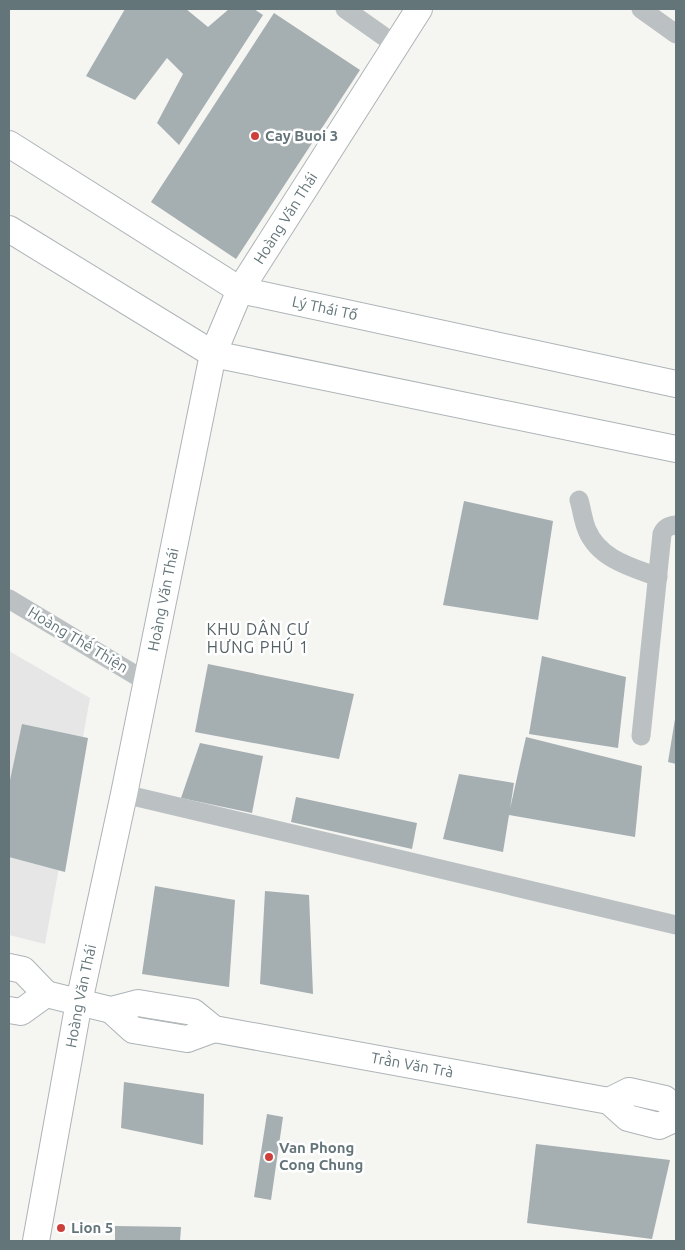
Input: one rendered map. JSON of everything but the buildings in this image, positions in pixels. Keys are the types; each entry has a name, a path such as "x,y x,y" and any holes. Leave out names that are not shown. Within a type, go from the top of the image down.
{"street":[{"path":"345,9 396,45"},
{"name":"Hoàng Văn Thái","path":"36,1241 79,1002 124,794 213,354 240,290 419,9"},
{"path":"641,9 676,34"},
{"name":"Lý Thái Tổ","path":"9,144 240,290 676,384"},
{"path":"9,229 213,354 676,449"},
{"path":"579,500 587,531 609,557 622,564 658,577"},
{"path":"640,736 662,534 664,529 676,525"},
{"name":"Hoàng Thế Thiện","path":"9,599 147,682"},
{"path":"124,794 676,925"},
{"path":"9,967 23,970 46,994 79,1002"},
{"path":"9,1010 21,1012 46,994"},
{"name":"Trần Văn Trà","path":"79,1002 111,1010 138,1004 193,1012 214,1029 609,1101"},
{"path":"676,1109 665,1099 629,1091 609,1101 628,1118 659,1126 676,1118"}],"shaded area":[{"path":"9,651 90,698 45,944 9,935"}],"place":[{"name":"Cay Buoi 3","path":"255,136"},
{"name":"Van Phong Cong Chung","path":"269,1157"},
{"name":"Lion 5","path":"61,1228"}],"district":[{"name":"KHU DÂN CƯ HƯNG PHÚ 1","path":"258,638"}]}
